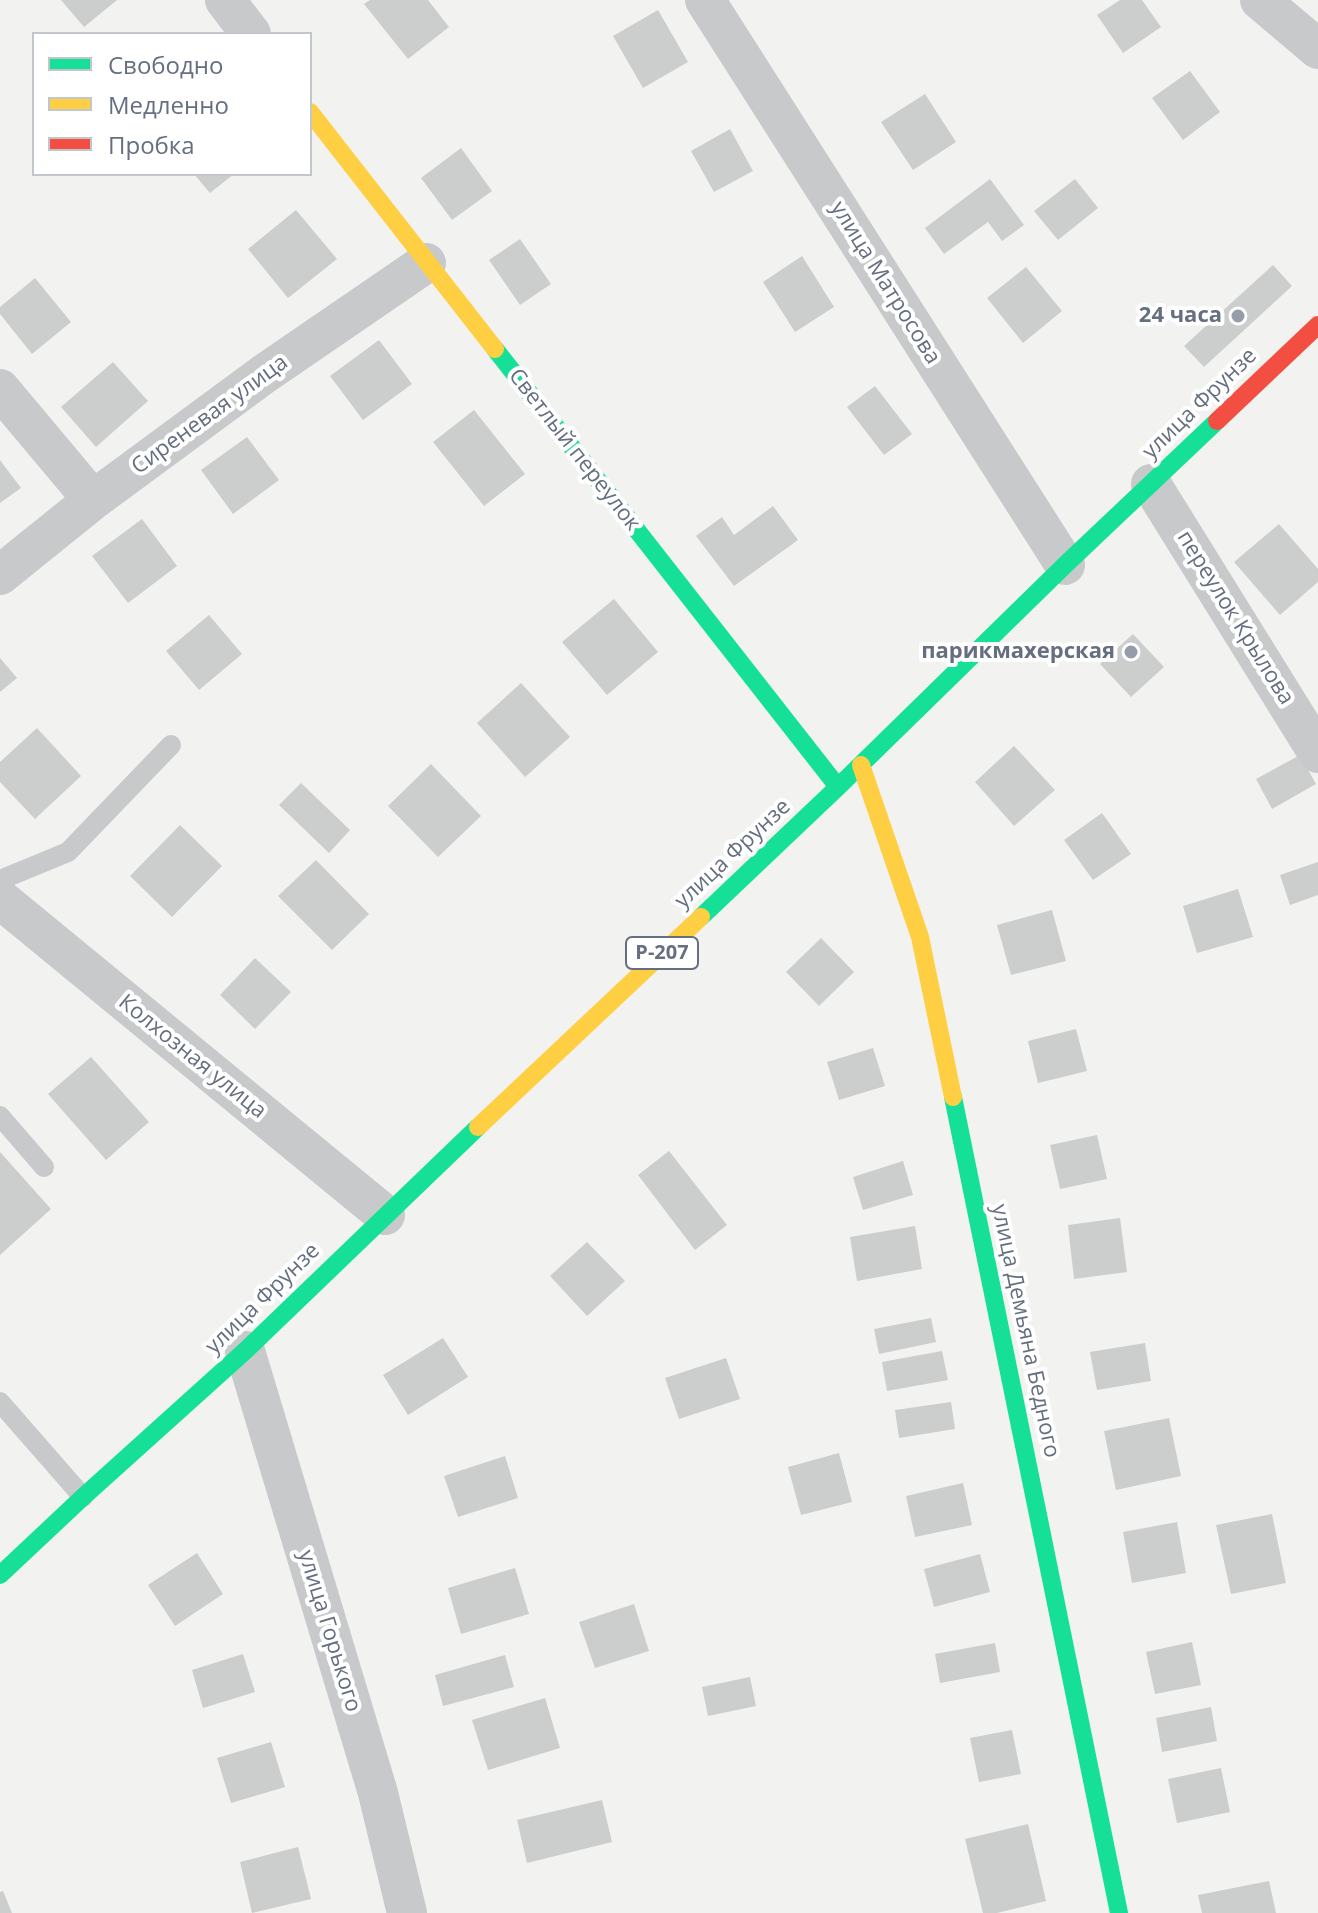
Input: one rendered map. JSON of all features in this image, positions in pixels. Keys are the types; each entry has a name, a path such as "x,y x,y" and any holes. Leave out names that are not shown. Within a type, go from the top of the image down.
{"street":[{"path":"225,0 249,32"},
{"name":"улица Матросова","path":"705,0 1065,565"},
{"path":"1260,0 1318,49"},
{"name":"Светлый переулок","path":"312,115 838,787"},
{"name":"Сиреневая улица","path":"0,575 93,500 264,374 426,263"},
{"name":"улица Фрунзе","path":"0,1575 245,1351 1318,325"},
{"path":"0,389 93,500"},
{"name":"переулок Крылова","path":"1151,484 1318,753"},
{"name":"улица Демьяна Бедного","path":"861,765 920,937 1119,1913"},
{"name":"Колхозная улица","path":"0,899 385,1215"},
{"name":"улица Горького","path":"245,1351 378,1793 407,1913"}],"lane":[{"path":"0,880 68,852 171,745"},
{"path":"0,1116 44,1167"},
{"path":"0,1402 83,1497"}],"building":[{"path":"61,0 117,0 84,27"},
{"path":"370,0 428,0 449,27 408,59 364,4"},
{"path":"1120,0 1142,0 1161,27 1123,53 1097,15"},
{"path":"658,10 688,62 643,88 613,36"},
{"path":"1190,71 1220,112 1183,140 1152,98"},
{"path":"925,94 956,142 913,170 881,122"},
{"path":"730,129 753,171 714,192 691,151"},
{"path":"461,148 492,191 452,220 421,178"},
{"path":"196,176 231,176 210,193"},
{"path":"990,179 1024,225 1002,241 988,222 944,254 925,228"},
{"path":"1075,179 1098,208 1058,240 1034,211"},
{"path":"296,210 337,259 288,298 248,249"},
{"path":"520,239 551,284 520,305 489,260"},
{"path":"802,256 834,307 795,332 763,282"},
{"name":"24 часа","path":"1273,265 1292,286 1204,367 1184,346"},
{"path":"1026,267 1062,311 1023,343 987,298"},
{"path":"35,278 71,322 32,354 0,314 0,307"},
{"path":"379,340 412,384 363,420 330,376"},
{"path":"113,362 148,401 96,447 61,407"},
{"path":"875,386 912,434 884,455 847,407"},
{"path":"474,410 525,474 484,506 433,442"},
{"path":"247,437 279,480 233,514 201,470"},
{"path":"0,460 21,488 0,503"},
{"path":"773,506 798,540 734,586 696,536 722,517 734,535"},
{"path":"142,519 177,566 128,603 92,556"},
{"path":"1279,524 1318,569 1318,582 1280,615 1234,562"},
{"path":"614,599 658,652 607,695 562,642"},
{"path":"209,615 242,654 199,690 166,651"},
{"path":"1133,634 1164,667 1131,697 1100,664"},
{"path":"0,658 17,678 0,692"},
{"path":"521,683 570,737 525,777 477,723"},
{"path":"37,728 81,776 35,819 0,782 0,762"},
{"path":"1014,746 1055,790 1014,826 975,782"},
{"path":"1300,755 1316,784 1272,809 1256,779"},
{"path":"431,764 481,816 438,857 388,806"},
{"path":"301,783 350,830 329,853 279,805"},
{"path":"1102,813 1131,854 1093,880 1064,840"},
{"path":"180,825 222,866 172,917 130,876"},
{"path":"316,860 369,914 332,950 278,896"},
{"path":"1318,862 1318,895 1290,905 1280,875"},
{"path":"1238,889 1253,937 1197,953 1183,906"},
{"path":"1052,910 1066,961 1011,975 997,925"},
{"path":"821,938 854,972 819,1006 786,972"},
{"path":"255,958 291,992 255,1029 220,995"},
{"path":"1076,1029 1087,1071 1038,1083 1028,1041"},
{"path":"873,1048 885,1086 839,1100 827,1062"},
{"path":"91,1057 149,1122 106,1160 48,1094"},
{"path":"1097,1135 1107,1179 1060,1189 1050,1145"},
{"path":"669,1151 727,1225 695,1250 638,1175"},
{"path":"0,1152 51,1209 0,1255"},
{"path":"903,1161 913,1195 863,1210 853,1177"},
{"path":"1120,1218 1127,1272 1074,1279 1068,1225"},
{"path":"915,1226 922,1269 857,1281 850,1237"},
{"path":"587,1242 625,1281 587,1316 550,1276"},
{"path":"931,1318 936,1342 879,1354 874,1329"},
{"path":"443,1338 468,1377 408,1415 383,1375"},
{"path":"1145,1343 1151,1381 1097,1390 1090,1352"},
{"path":"942,1351 948,1380 887,1391 882,1362"},
{"path":"726,1358 740,1399 679,1419 665,1378"},
{"path":"951,1402 955,1429 899,1438 895,1410"},
{"path":"1169,1418 1181,1476 1116,1490 1104,1431"},
{"path":"839,1453 852,1502 801,1515 788,1467"},
{"path":"505,1456 518,1498 458,1517 444,1476"},
{"path":"963,1483 972,1525 915,1537 906,1496"},
{"path":"1272,1514 1286,1583 1231,1594 1216,1525"},
{"path":"1177,1522 1186,1573 1132,1583 1123,1532"},
{"path":"197,1553 223,1594 175,1626 148,1585"},
{"path":"980,1554 990,1592 934,1607 924,1569"},
{"path":"515,1568 529,1614 461,1634 448,1588"},
{"path":"634,1604 649,1651 595,1668 579,1622"},
{"path":"1192,1642 1201,1685 1155,1694 1146,1652"},
{"path":"995,1643 1000,1672 940,1683 935,1654"},
{"path":"243,1654 255,1692 203,1708 192,1670"},
{"path":"505,1655 514,1687 443,1706 435,1675"},
{"path":"750,1677 756,1706 708,1716 702,1687"},
{"path":"545,1698 560,1748 488,1770 472,1720"},
{"path":"1211,1707 1217,1741 1162,1752 1156,1718"},
{"path":"1012,1730 1021,1774 979,1782 970,1738"},
{"path":"271,1742 285,1787 231,1803 217,1758"},
{"path":"1221,1768 1230,1812 1177,1823 1168,1779"},
{"path":"602,1800 612,1842 527,1863 517,1820"},
{"path":"1028,1824 1046,1901 997,1913 983,1913 965,1839"},
{"path":"298,1847 311,1899 252,1913 240,1862"},
{"path":"1269,1881 1276,1913 1202,1913 1198,1895"},
{"path":"3,1891 12,1913 0,1913 0,1892"}],"traffic: fast":[{"path":"495,349 838,787"},
{"path":"701,917 1217,421"},
{"path":"953,1097 1119,1913"},
{"path":"0,1575 245,1351 478,1127"}],"traffic: slow":[{"path":"312,115 495,349"},
{"path":"861,765 920,937 953,1097"},
{"path":"478,1127 701,917"}],"traffic: jam":[{"path":"1217,421 1318,325"}],"place":[{"name":"24 часа","path":"1238,316"},
{"name":"парикмахерская","path":"1131,652"}]}
